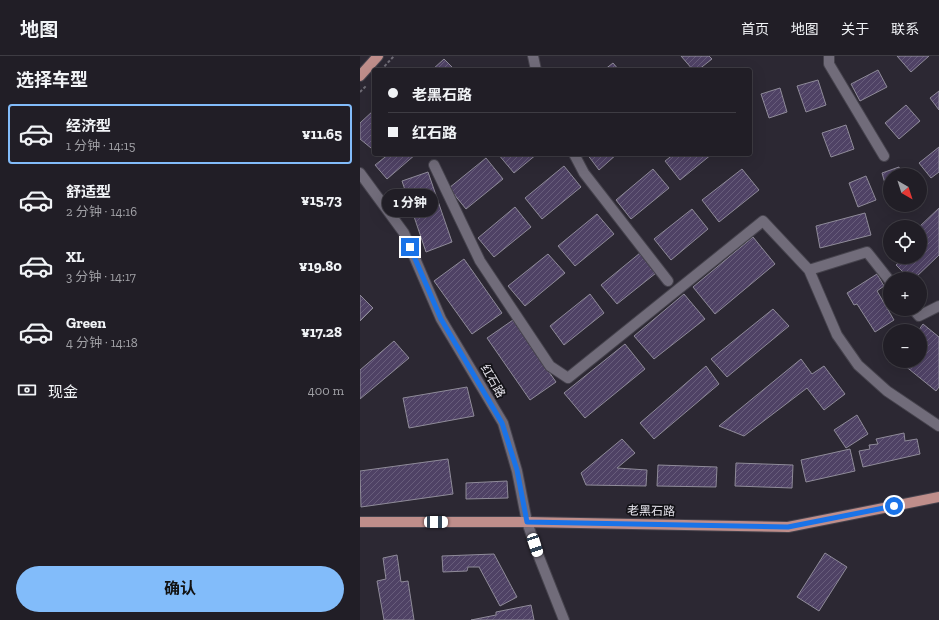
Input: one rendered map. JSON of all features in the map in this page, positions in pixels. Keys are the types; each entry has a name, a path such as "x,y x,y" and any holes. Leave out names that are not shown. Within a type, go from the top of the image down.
{"main road":[{"path":"360,76 378,56"},
{"name":"老黑石路","path":"360,522 527,522 788,527 939,497"}],"street":[{"path":"533,56 536,68"},
{"path":"829,56 829,64 884,156"},
{"path":"575,156 584,173 668,282"},
{"path":"434,165 480,261 550,366 568,378 763,220 808,270 837,335 858,365 887,391 939,426"},
{"name":"红石路","path":"360,173 404,233 441,319 502,423 517,470 527,522 564,620"},
{"path":"808,270 867,252 883,272"},
{"path":"927,312 939,306"}],"path":[{"path":"383,68 394,56"}],"building":[{"path":"681,56 709,56 712,59 701,68 691,68"},
{"path":"897,56 929,56 911,72"},
{"path":"444,59 453,68 434,68"},
{"path":"613,63 617,68 607,68"},
{"path":"878,70 887,87 860,101 851,84"},
{"path":"818,80 826,105 806,112 797,86"},
{"path":"780,88 787,112 769,118 761,94"},
{"path":"939,91 939,110 930,98"},
{"path":"906,105 920,121 899,139 885,123"},
{"path":"372,112 371,148 360,139 360,123"},
{"path":"846,125 854,149 831,157 822,133"},
{"path":"939,147 939,172 931,178 927,173 927,168 923,168 919,163"},
{"path":"386,156 414,156 387,179 375,165"},
{"path":"500,156 535,156 514,173"},
{"path":"588,156 615,156 599,170"},
{"path":"671,156 710,156 680,180 665,161"},
{"path":"486,158 503,179 466,209 449,188"},
{"path":"564,166 581,187 542,219 525,198"},
{"path":"653,169 669,188 631,219 616,200"},
{"path":"742,169 759,190 719,222 702,200"},
{"path":"428,172 452,242 426,252 402,181"},
{"path":"866,176 876,200 858,207 849,183"},
{"path":"515,207 531,227 494,257 478,238"},
{"path":"939,208 939,255 921,272 903,272 896,265 897,264 927,264 926,220"},
{"path":"692,209 708,229 671,260 654,239"},
{"path":"865,213 871,235 820,248 816,226"},
{"path":"597,214 614,234 575,266 558,246"},
{"path":"753,237 775,264 715,314 693,287"},
{"path":"640,253 656,273 617,304 601,285"},
{"path":"548,254 565,273 525,306 508,286"},
{"path":"464,259 502,313 472,334 434,281"},
{"path":"877,274 883,284 883,287 877,291 883,301 883,316 892,316 894,320 888,324 883,324 883,327 875,332 857,304 854,305 847,293"},
{"path":"590,294 604,313 564,345 550,326"},
{"path":"684,294 705,319 654,359 634,336"},
{"path":"360,295 373,308 360,321"},
{"path":"773,309 789,326 727,377 711,359"},
{"path":"513,320 556,382 530,400 487,338"},
{"path":"927,327 939,337 939,387 936,391 908,368 927,368"},
{"path":"394,341 409,358 360,399 360,370"},
{"path":"625,344 645,369 585,418 564,393"},
{"path":"801,359 812,374 824,366 845,394 824,410 807,388 744,436 719,426"},
{"path":"706,366 719,384 654,439 640,423"},
{"path":"467,387 474,416 409,428 403,398"},
{"path":"857,415 868,434 846,448 834,430"},
{"path":"904,433 905,441 917,439 920,454 863,467 859,451 870,449 869,445 878,444 876,439"},
{"path":"622,439 635,453 617,468 647,470 646,486 586,485 581,473"},
{"path":"850,449 855,471 806,482 801,460"},
{"path":"448,459 453,494 361,507 360,471"},
{"path":"736,463 793,465 792,488 735,486"},
{"path":"658,465 717,467 716,487 657,486"},
{"path":"507,481 508,498 466,499 466,483"},
{"path":"825,553 847,567 819,611 797,597"},
{"path":"494,554 517,597 500,606 479,567 468,567 467,571 443,572 442,556"},
{"path":"397,555 401,582 408,581 414,620 384,620 377,581 386,579 383,558"},
{"path":"531,605 534,620 471,620 496,615 496,612"}],"route":[{"path":"410,247 441,319 502,423 517,470 527,522 788,527 894,506"}]}
